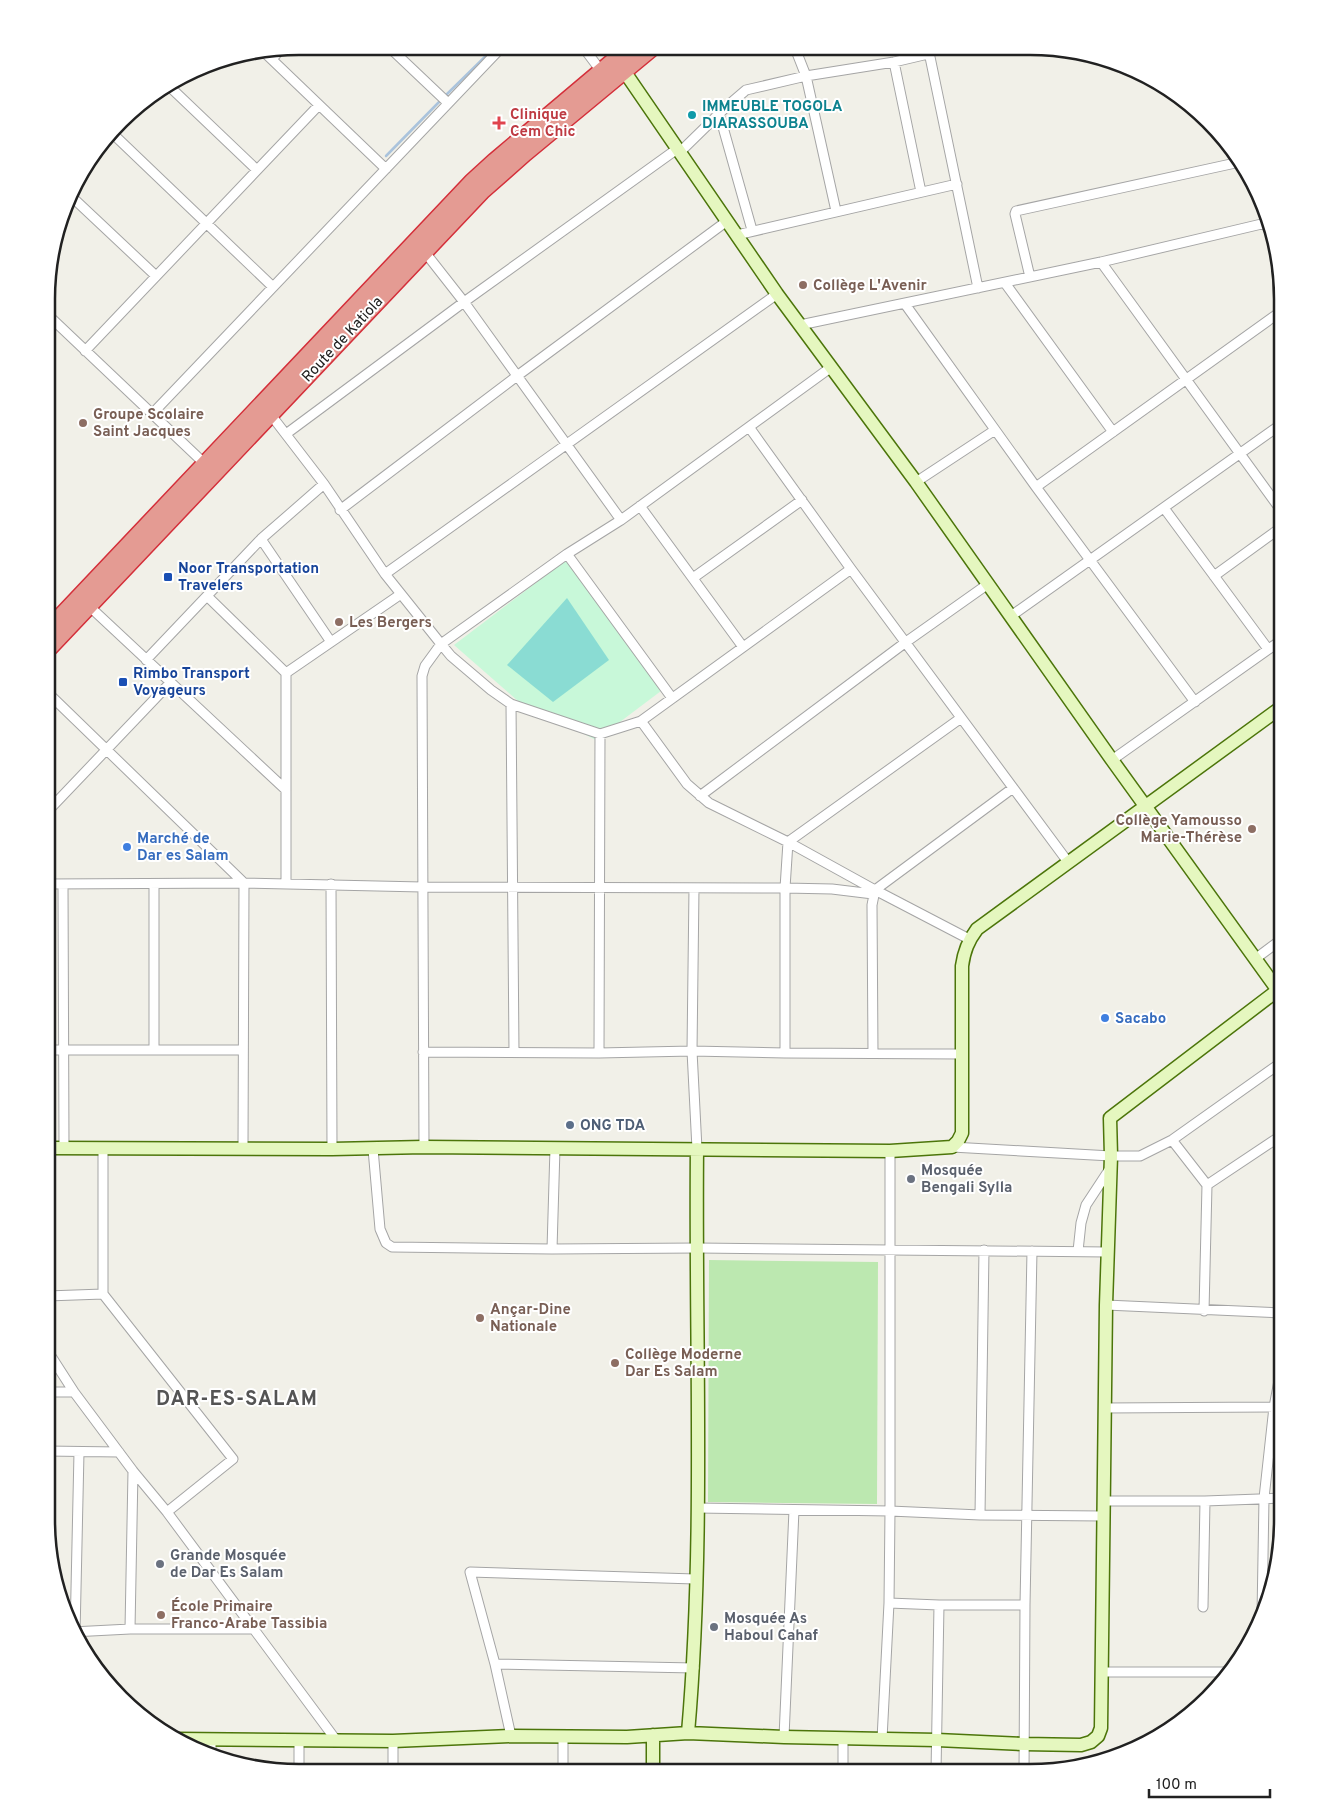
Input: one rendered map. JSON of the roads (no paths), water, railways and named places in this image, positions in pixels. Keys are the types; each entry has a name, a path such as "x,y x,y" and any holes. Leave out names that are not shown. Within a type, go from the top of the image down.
{"highway":[{"name":"Route de Katiola","path":"55,642 482,191 620,65 626,55"},
{"name":"Route de Katiola","path":"55,623 472,182 601,71 620,65 638,55"}],"street":[{"path":"398,55 448,103"},
{"path":"152,414 494,55"},
{"path":"589,55 601,71"},
{"path":"798,55 806,76 836,211"},
{"path":"286,434 464,302 678,151 746,90 806,76 930,55 978,288"},
{"path":"272,60 275,56"},
{"path":"269,57 386,169"},
{"path":"894,62 922,192"},
{"path":"620,65 777,294 916,482 1144,805 1274,985"},
{"path":"173,90 256,170"},
{"path":"85,350 319,105"},
{"path":"719,113 752,230"},
{"path":"117,137 273,287"},
{"path":"1030,277 1015,214 1016,211 1233,163"},
{"path":"737,235 957,184"},
{"path":"76,201 156,276"},
{"path":"340,510 727,221"},
{"path":"800,326 1101,262 1262,224"},
{"path":"424,251 464,302 620,520"},
{"path":"1101,262 1274,501"},
{"path":"1004,283 1113,432"},
{"path":"385,574 777,294"},
{"path":"905,304 1036,487 1195,702"},
{"path":"1036,487 1274,316"},
{"path":"55,322 205,464"},
{"path":"424,1147 422,1052 422,676 425,666 440,644 567,554 640,506 830,368"},
{"path":"271,414 324,484 385,574 450,656 511,704 600,734 641,721 851,569"},
{"path":"749,427 851,569 1068,862"},
{"path":"916,482 995,430"},
{"path":"1011,616 1274,430"},
{"path":"146,660 261,540 324,484"},
{"path":"693,578 802,500"},
{"path":"640,506 742,648"},
{"path":"1164,508 1268,649"},
{"path":"1214,576 1274,533"},
{"path":"261,540 332,642"},
{"path":"567,554 672,698"},
{"path":"700,796 906,642 988,584"},
{"path":"286,673 401,594"},
{"path":"207,596 286,673 286,884"},
{"path":"90,606 286,790"},
{"path":"1112,760 1274,645"},
{"path":"55,805 170,683"},
{"path":"55,700 244,883 243,1149"},
{"path":"511,704 514,1052"},
{"path":"952,1147 962,1133 962,966 969,938 977,929 1144,805 1274,712"},
{"path":"788,842 961,718"},
{"path":"641,721 688,784 709,803 788,842 874,892 969,938"},
{"path":"599,1053 598,888 600,734"},
{"path":"55,884 244,883 513,888 785,888 874,892 1012,788"},
{"path":"785,1053 785,888 788,842"},
{"path":"63,884 64,1148"},
{"path":"154,884 154,1050"},
{"path":"331,884 332,1149"},
{"path":"688,1733 694,1668 698,1508 697,1149 692,1051 694,888"},
{"path":"873,1054 874,892"},
{"path":"1255,959 1274,945"},
{"path":"192,1739 393,1741 512,1736 627,1737 688,1733 1024,1744 1082,1745 1091,1742 1098,1736 1101,1728 1106,1306 1111,1116 1274,997"},
{"path":"55,1050 243,1050"},
{"path":"422,1052 599,1053 692,1051 962,1054"},
{"path":"55,1148 373,1149 424,1147 890,1151 952,1147 1111,1162 1140,1156 1172,1140 1274,1068"},
{"path":"1172,1140 1207,1185 1204,1311"},
{"path":"1207,1185 1274,1140"},
{"path":"103,1148 103,1294 233,1459 167,1512"},
{"path":"552,1249 555,1148"},
{"path":"373,1149 380,1229 386,1243 392,1247 1107,1252"},
{"path":"882,1739 890,1511 892,1250 890,1151"},
{"path":"1078,1251 1080,1223 1086,1205 1111,1162"},
{"path":"980,1515 984,1250"},
{"path":"1024,1764 1032,1251"},
{"path":"55,1296 103,1294"},
{"path":"1106,1306 1274,1313"},
{"path":"55,1364 74,1392 133,1471 167,1512 336,1740"},
{"path":"55,1392 74,1392"},
{"path":"1105,1408 1274,1407 1264,1498 1262,1595"},
{"path":"55,1451 119,1452"},
{"path":"75,1614 79,1452"},
{"path":"130,1629 133,1471"},
{"path":"1104,1501 1205,1501 1274,1498"},
{"path":"1203,1608 1205,1501"},
{"path":"698,1508 1104,1516"},
{"path":"784,1737 794,1510"},
{"path":"512,1736 470,1572 695,1580"},
{"path":"888,1603 1025,1605"},
{"path":"936,1764 939,1605"},
{"path":"83,1632 130,1629 254,1629"},
{"path":"495,1664 694,1668"},
{"path":"1102,1672 1221,1672"},
{"path":"653,1735 653,1764"},
{"path":"563,1736 563,1764"},
{"path":"843,1739 843,1764"},
{"path":"211,1740 211,1747"},
{"path":"299,1740 299,1764"},
{"path":"393,1741 393,1764"}],"waterway":[{"path":"445,96 487,55"},
{"path":"386,156 441,100"}],"place":[{"name":"IMMEUBLE TOGOLA DIARASSOUBA","path":"692,115"},
{"name":"Clinique Cem Chic","path":"499,123"},
{"name":"Collège L'Avenir","path":"803,285"},
{"name":"Groupe Scolaire Saint Jacques","path":"83,423"},
{"name":"Noor Transportation Travelers","path":"168,577"},
{"name":"Les Bergers","path":"339,622"},
{"name":"Rimbo Transport Voyageurs","path":"123,682"},
{"name":"Collège Yamousso Marie-Thérèse","path":"1252,829"},
{"name":"Marché de Dar es Salam","path":"127,847"},
{"name":"Sacabo","path":"1105,1018"},
{"name":"ONG TDA","path":"570,1125"},
{"name":"Mosquée Bengali Sylla","path":"911,1179"},
{"name":"Ançar-Dine Nationale","path":"480,1318"},
{"name":"Collège Moderne Dar Es Salam","path":"615,1363"},
{"name":"Grande Mosquée de Dar Es Salam","path":"160,1564"},
{"name":"École Primaire Franco-Arabe Tassibia","path":"161,1615"},
{"name":"Mosquée As Haboul Cahaf","path":"714,1627"}],"district":[{"name":"DAR-ES-SALAM","path":"237,1398"}]}
